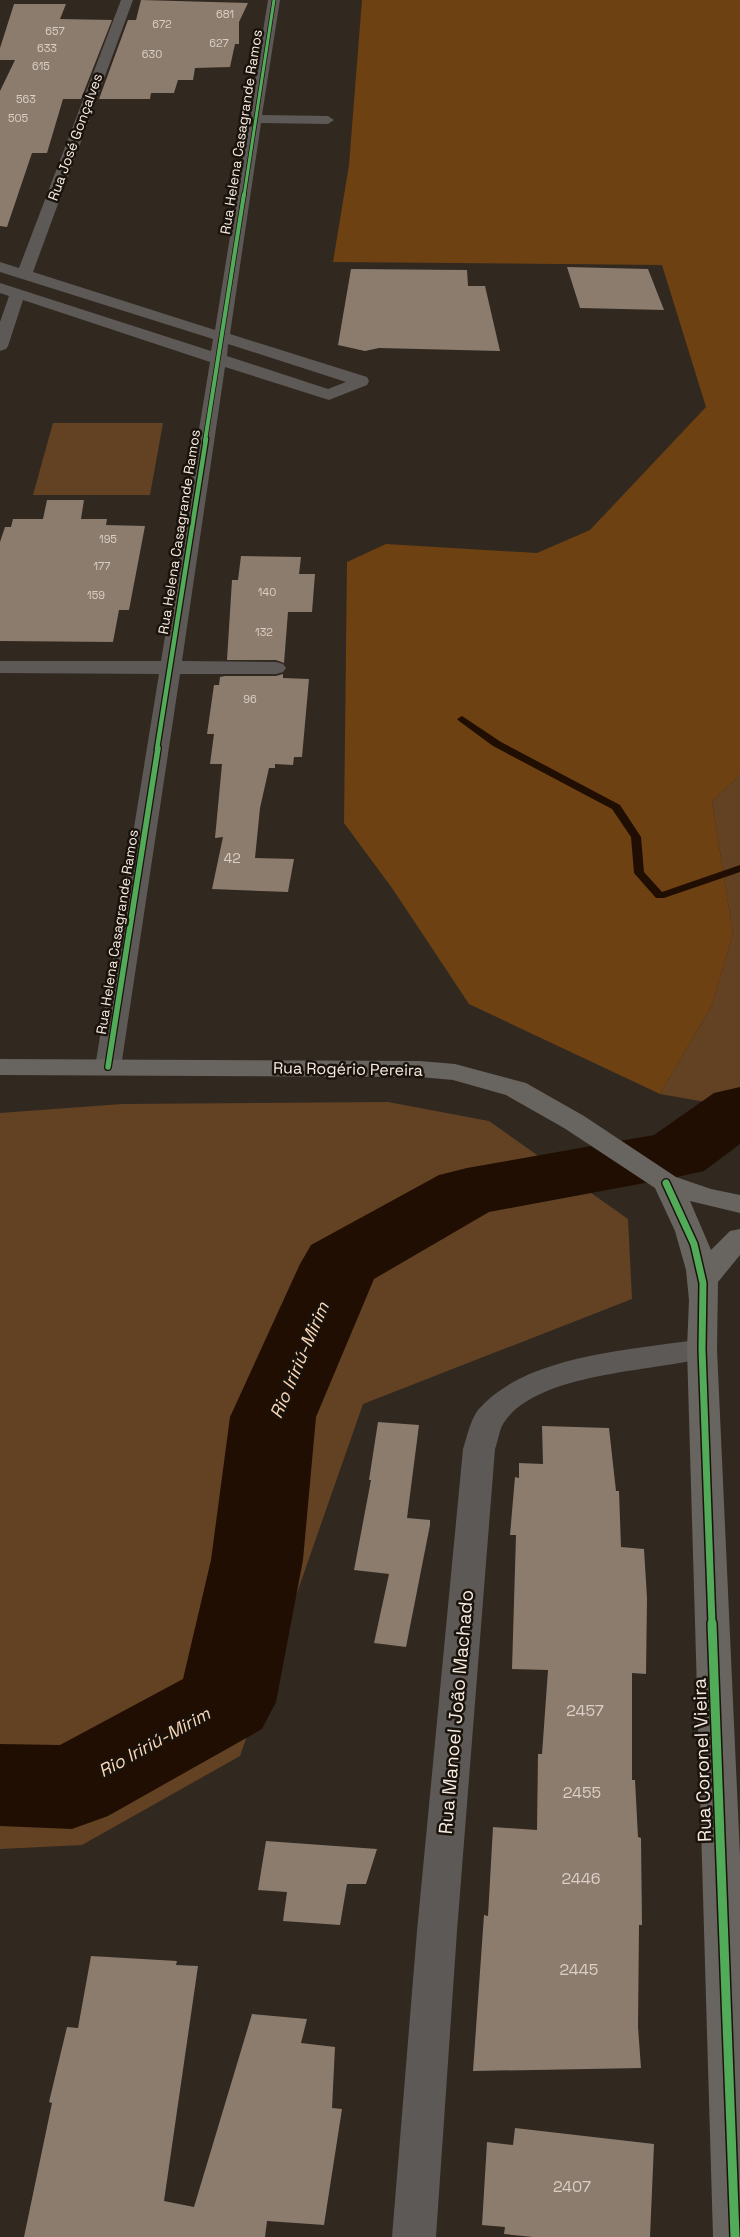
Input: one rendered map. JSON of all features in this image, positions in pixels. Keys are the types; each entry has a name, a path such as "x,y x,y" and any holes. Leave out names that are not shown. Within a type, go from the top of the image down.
{"street":[{"name":"Rua José Gonçalves","path":"24,275 127,0"},
{"name":"Rua Helena Casagrande Ramos","path":"108,1067 274,0"},
{"path":"255,120 328,120"},
{"path":"0,267 361,381 329,395 0,288"},
{"path":"0,346 17,294"},
{"path":"0,667 276,668"},
{"name":"Rua Rogério Pereira","path":"0,1067 420,1069 454,1072 489,1080 516,1089 574,1122 663,1180"},
{"path":"663,1180 704,1196 740,1204"},
{"name":"Rua Coronel Vieira","path":"663,1180 684,1215 695,1244 703,1282 702,1349 735,2237"},
{"path":"703,1282 714,1265 740,1238"},
{"name":"Rua Manoel João Machado","path":"414,2237 437,1932 479,1449 489,1418 511,1396 544,1379 591,1367 702,1349"}],"shaded area":[{"path":"362,0 740,0 740,775 712,801 733,934 712,1005 660,1094 469,1004 392,888 344,823 347,562 386,544 537,553 590,530 706,407 662,265 333,262 349,165"},
{"path":"53,423 163,423 150,495 33,495"},
{"path":"740,775 740,1108 660,1094 712,1005 733,934 712,801"},
{"path":"388,1102 489,1121 628,1219 632,1299 363,1404 240,1756 82,1845 0,1849 0,1113 122,1104"}],"building":[{"path":"141,0 248,3 239,22 239,44 235,44 230,67 195,68 193,80 178,80 174,93 151,93 150,99 99,99 128,20 136,20"},
{"path":"14,4 66,4 60,19 112,20 81,99 63,99 47,153 32,153 7,227 0,226 0,91 15,60 0,60 0,48"},
{"path":"567,267 648,269 664,310 580,308"},
{"path":"351,269 467,270 468,286 485,286 500,351 379,348 365,351 338,345"},
{"path":"47,500 84,500 81,519 107,519 106,525 145,526 129,610 119,610 113,642 0,641 0,542 5,527 11,527 13,519 43,519"},
{"path":"241,556 301,557 299,574 315,574 312,612 288,612 284,663 276,660 227,660 232,580 238,580"},
{"path":"283,674 283,678 309,679 302,757 294,757 293,765 275,764 275,768 269,768 260,808 255,858 294,859 288,892 212,889 223,837 215,838 222,764 210,764 214,734 207,734 214,685 219,685 220,677 225,676 276,676"},
{"path":"378,1422 419,1425 407,1518 430,1520 430,1525 406,1647 374,1643 389,1574 354,1570 371,1480 369,1480"},
{"path":"542,1426 609,1428 616,1491 619,1491 621,1547 644,1549 647,1598 646,1674 632,1673 632,1780 635,1780 638,1837 641,1838 642,1925 639,1925 638,2027 641,2068 473,2071 484,1915 488,1916 493,1827 537,1830 538,1754 542,1754 548,1670 512,1669 516,1535 510,1535 515,1477 519,1478 519,1463 543,1464"},
{"path":"266,1841 377,1849 366,1884 347,1884 340,1925 283,1921 287,1892 258,1890"},
{"path":"91,1956 177,1961 176,1965 198,1966 164,2201 194,2207 252,2014 307,2019 301,2043 335,2047 332,2108 342,2109 324,2225 267,2221 265,2237 24,2237 52,2103 49,2102 67,2027 78,2028"},
{"path":"515,2128 654,2144 650,2237 533,2237 504,2234 505,2227 482,2225 487,2142 513,2145"}],"waterway":[{"path":"462,719 497,744 616,807 636,837 639,873 660,896 740,868"},
{"name":"Rio Iririú-Mirim","path":"0,1785 72,1787 227,1702 257,1560 273,1417 340,1264 467,1192 677,1154 740,1109"}],"cycle path":[{"path":"108,1067 274,0"},
{"path":"666,1183 694,1244 704,1291 702,1349 735,2237"}]}
